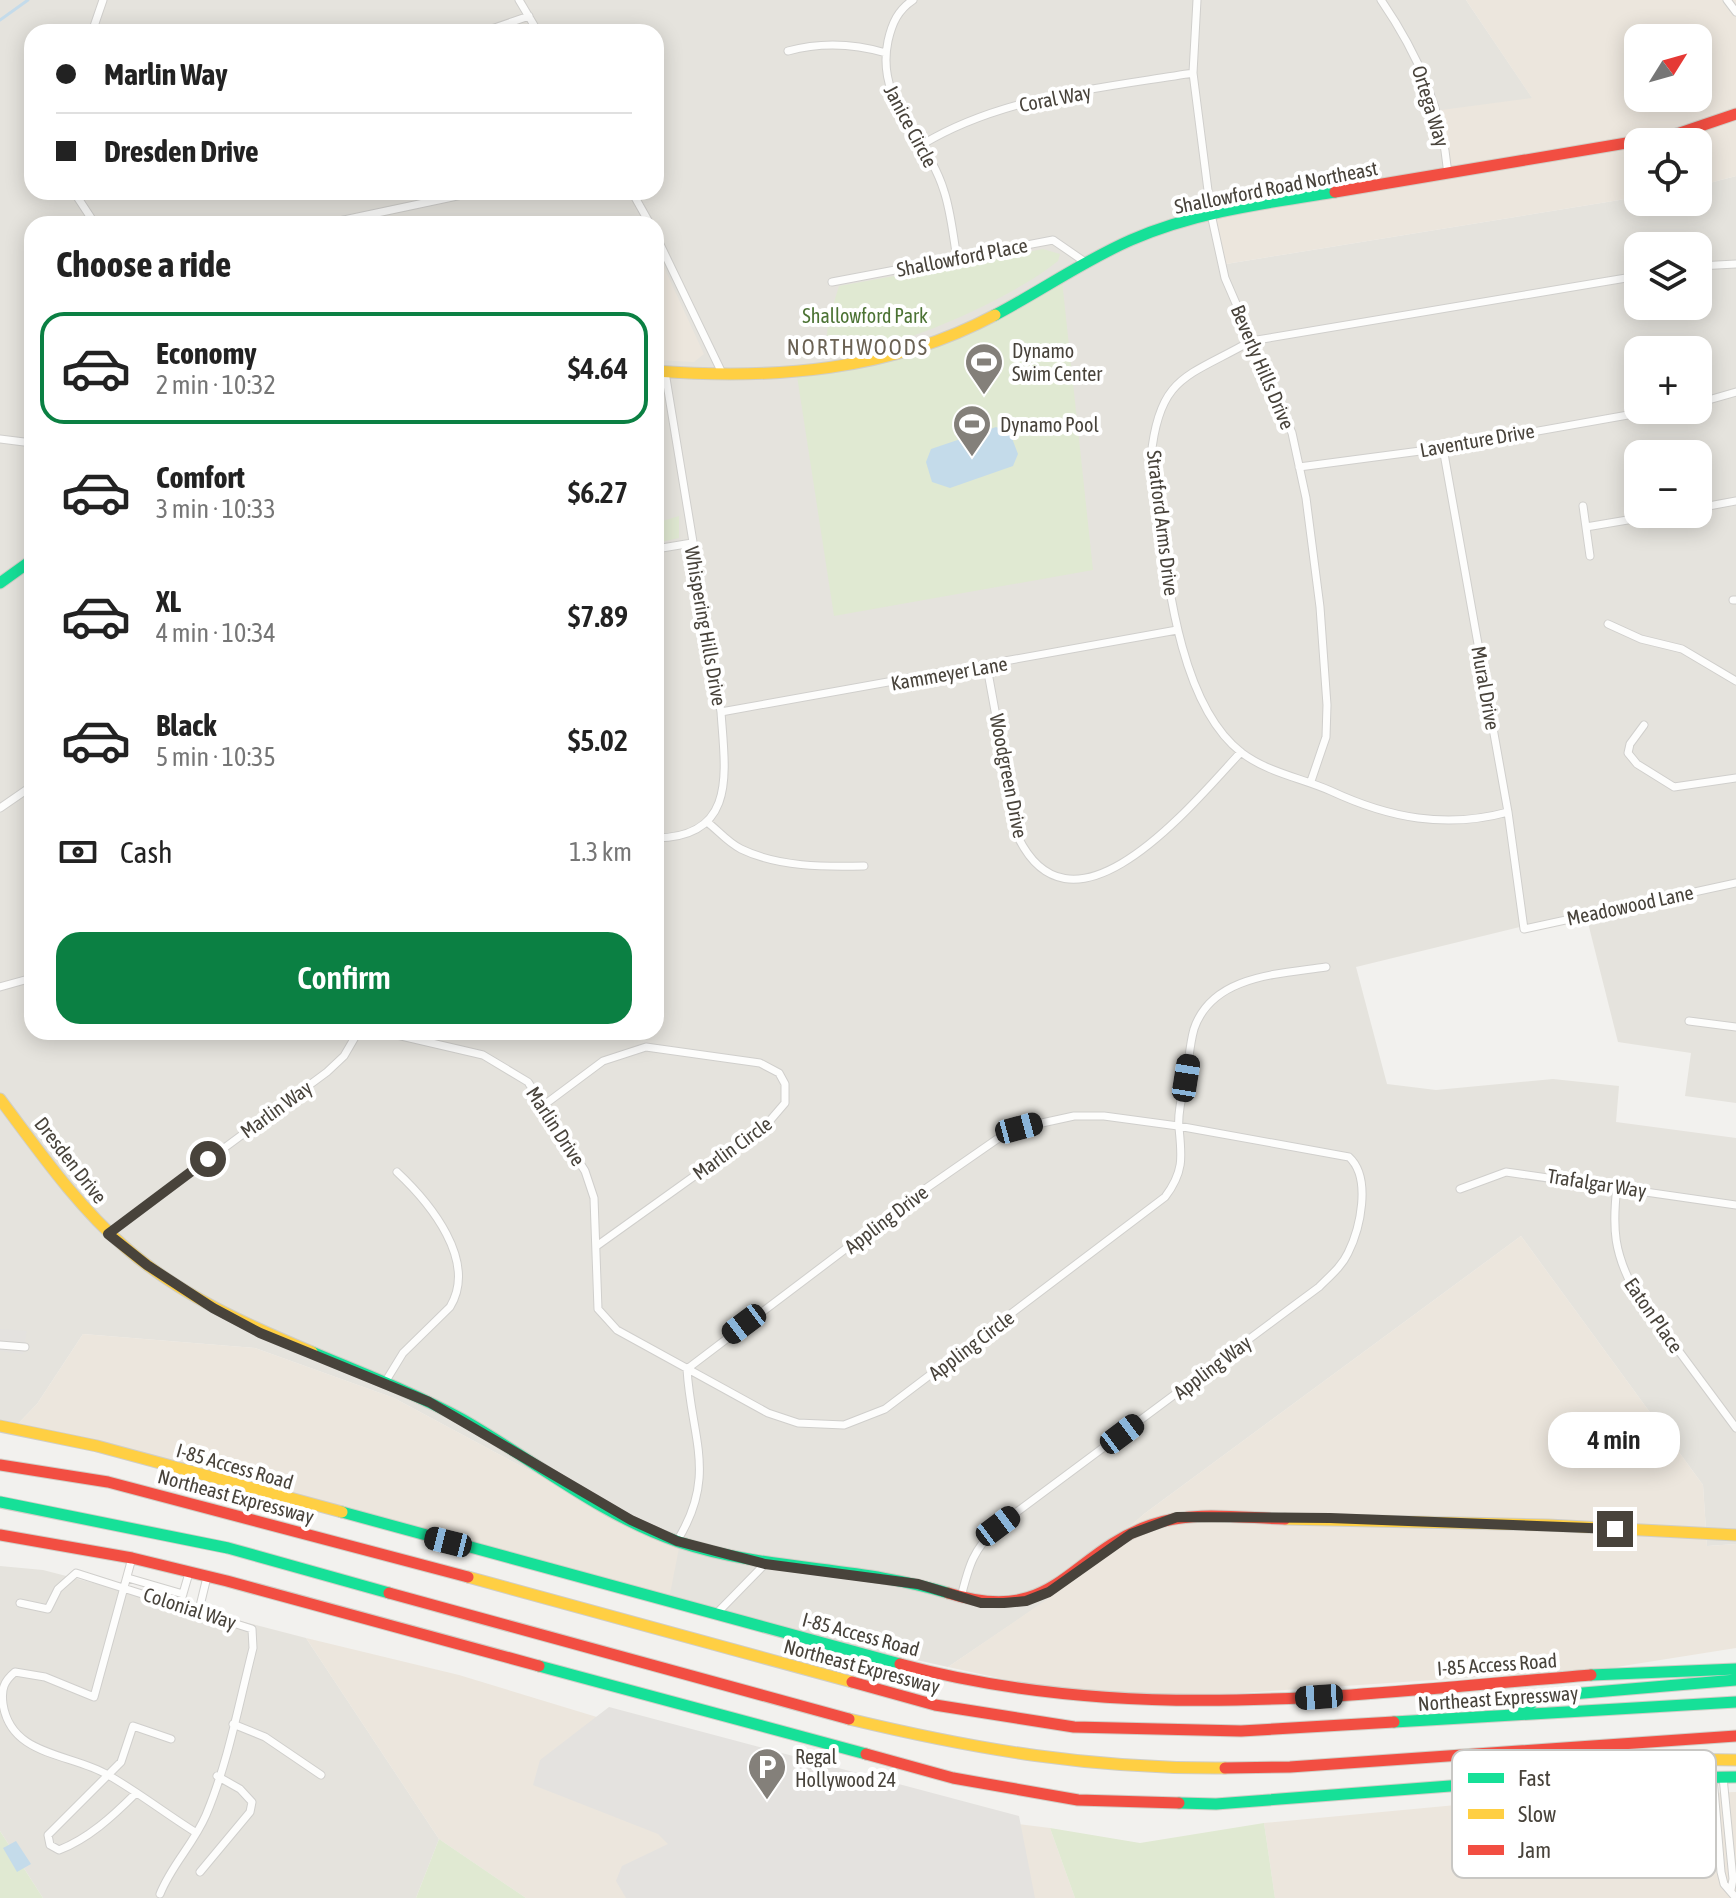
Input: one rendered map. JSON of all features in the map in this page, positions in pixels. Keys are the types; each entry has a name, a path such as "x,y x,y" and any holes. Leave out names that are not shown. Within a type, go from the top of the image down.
{"main road":[{"name":"Shallowford Road Northeast","path":"664,372 723,375 835,370 887,358 959,332 1085,262 1157,230 1211,214 1674,135 1736,114"},
{"path":"0,583 24,566"},
{"name":"Dresden Drive","path":"0,1099 83,1208 108,1234 191,1296 224,1314 429,1402 631,1520 677,1541 765,1564 918,1584 981,1603 1026,1601 1049,1592 1131,1534 1177,1517 1518,1524 1704,1536 1736,1535"},
{"name":"I-85 Access Road","path":"0,1426 97,1446 716,1614 988,1683 1055,1694 1153,1702 1264,1701 1596,1675 1736,1669"},
{"name":"Northeast Expressway","path":"0,1465 108,1482 233,1512 935,1705 1074,1727 1241,1731 1736,1702"},
{"path":"0,1502 133,1526 228,1548 807,1709 1005,1753 1101,1764 1290,1767 1452,1755"},
{"path":"0,1535 132,1558 953,1778 1078,1800 1216,1804 1452,1786"},
{"path":"1505,1714 1548,1696 1736,1680"},
{"path":"1517,1750 1736,1736"},
{"path":"1571,1746 1583,1750"},
{"path":"1716,1760 1736,1760"},
{"path":"1718,1777 1736,1777"}],"street":[{"path":"95,24 103,0"},
{"path":"519,0 534,24"},
{"name":"Janice Circle","path":"913,0 897,15 884,67 889,92 923,144 944,191 957,258"},
{"name":"Beverly Hills Drive","path":"1197,0 1193,73 1211,214 1225,278 1292,433 1320,607 1327,705 1326,737 1311,781"},
{"name":"Ortega Way","path":"1381,0 1417,58 1430,89 1445,142 1448,174"},
{"path":"1727,0 1736,12"},
{"path":"506,24 529,16"},
{"path":"788,51 807,46 858,45 886,53"},
{"name":"Coral Way","path":"923,144 972,118 1024,103 1193,73"},
{"path":"363,216 438,200"},
{"name":"Shallowford Place","path":"832,282 1053,240 1085,262"},
{"path":"664,253 723,375"},
{"path":"1712,265 1736,264"},
{"name":"Stratford Arms Drive","path":"1508,812 1451,822 1418,820 1351,800 1311,781 1272,770 1241,752 1219,726 1194,682 1177,630 1151,457 1157,418 1163,401 1187,375 1251,341 1624,278"},
{"name":"Whispering Hills Drive","path":"664,389 721,712 725,785 721,801 707,822"},
{"path":"1712,399 1736,392"},
{"name":"Laventure Drive","path":"1299,467 1443,448 1624,416"},
{"path":"0,439 24,442"},
{"name":"Mural Drive","path":"1443,448 1508,812 1524,929"},
{"path":"1712,505 1736,501"},
{"path":"1583,506 1590,556"},
{"path":"1586,527 1624,521"},
{"path":"664,548 692,543"},
{"path":"1608,624 1641,639 1682,649 1736,681"},
{"name":"Kammeyer Lane","path":"721,712 987,667 1177,630"},
{"name":"Woodgreen Drive","path":"987,667 1018,837 1026,854 1054,876 1087,880 1141,850 1175,822 1241,752"},
{"path":"1644,725 1630,744 1628,753 1637,764 1674,787 1736,778"},
{"path":"0,808 24,792"},
{"path":"664,838 674,837 707,822 742,849 826,867 864,866"},
{"name":"Meadowood Lane","path":"1524,929 1736,883"},
{"path":"1178,1126 1193,1031 1214,999 1256,977 1326,967"},
{"path":"0,987 24,980"},
{"path":"1689,1021 1736,1027"},
{"name":"Marlin Way","path":"108,1234 327,1072 344,1056 353,1040"},
{"name":"Marlin Drive","path":"418,1040 483,1055 528,1082 585,1171 594,1198 598,1309 617,1330 687,1369"},
{"name":"Marlin Circle","path":"544,1105 603,1061 646,1047 760,1063 779,1073 785,1084 785,1103 767,1124 598,1245"},
{"name":"Appling Drive","path":"687,1369 918,1194 1003,1135 1074,1116 1178,1126 1282,1144"},
{"name":"Appling Circle","path":"687,1369 768,1413 798,1423 819,1426 864,1420 961,1353 1165,1197 1178,1179 1183,1162 1178,1126"},
{"name":"Appling Way","path":"961,1597 966,1568 983,1541 998,1526 1319,1287 1337,1269 1348,1253 1357,1227 1362,1191 1359,1172 1349,1157 1282,1144"},
{"path":"384,1384 403,1353 450,1307 455,1298 459,1267 453,1245 397,1172"},
{"name":"Trafalgar Way","path":"1460,1189 1506,1172 1736,1205"},
{"name":"Eaton Place","path":"1617,1186 1612,1229 1624,1271 1736,1428"},
{"path":"0,1345 25,1347"},
{"path":"677,1541 693,1514 701,1485 687,1369"},
{"name":"Colonial Way","path":"132,1558 94,1697 25,1672 15,1672 7,1679 1,1692 4,1711 26,1744 80,1760 195,1832"},
{"path":"716,1614 765,1564"},
{"name":"Colonial Way","path":"20,1603 48,1609 58,1589 76,1573 252,1629 253,1648 205,1816 188,1852 176,1859 169,1871 162,1896"},
{"path":"180,1604 189,1573"},
{"path":"199,1610 207,1577"},
{"name":"Colonial Way","path":"128,1578 183,1594"},
{"path":"233,1724 265,1737 321,1775"},
{"path":"135,1794 114,1815 71,1846 59,1850 50,1845 48,1835 121,1762 133,1726 171,1739"},
{"path":"200,1872 250,1812 252,1802 240,1789 217,1776"},
{"path":"1718,1777 1721,1872 1724,1884 1736,1898"},
{"path":"150,1898 162,1896"}],"shaded area":[{"path":"0,0 1466,0 1533,99 1448,174 1220,265 1624,199 1624,216 1712,216 1712,182 1736,176 1736,1103 1685,1096 1691,1053 1618,1042 1585,911 1356,967 1387,1084 1436,1090 1553,1079 1619,1086 1616,1122 1736,1138 1736,1544 1707,1546 1703,1485 1521,1236 1144,1514 1047,1600 948,1667 668,1604 530,1471 394,1398 255,1348 83,1334 37,1404 11,1431 0,1429","holes":["1060,271 834,616 971,325"]},
{"path":"1466,0 1736,0 1736,176 1712,182 1712,128 1624,128 1624,199 1220,265 1209,216 1448,174 1434,111 1532,98"},
{"path":"664,267 704,354 694,362 664,360"},
{"path":"1521,1236 1703,1485 1707,1546 1736,1544 1736,1648 1610,1668 1103,1701 948,1667 1046,1600 1144,1514"},
{"path":"0,1329 27,1331 23,1354 0,1351"},
{"path":"83,1334 255,1348 394,1398 530,1471 681,1538 668,1604 113,1449 11,1431 37,1404"},
{"path":"0,1566 43,1570 306,1638 439,1839 416,1898 43,1898 0,1831"},
{"path":"306,1638 459,1675 735,1759 994,1821 1050,1828 1075,1898 526,1898 439,1839"},
{"name":"Regal Hollywood 24","path":"609,1707 1019,1816 1035,1898 626,1898 616,1881 622,1866 668,1844 658,1834 533,1785 540,1760"},
{"path":"1736,1792 1736,1898 1275,1898 1264,1823 1452,1805 1452,1878 1716,1878 1716,1793"}],"green space":[{"name":"Shallowford Park","path":"1043,249 1060,254 1058,261 982,307 887,345 832,356 826,350 828,322 839,286"},
{"path":"1061,271 1093,570 834,616 797,376 877,358 971,325"},
{"path":"679,516 679,538 664,541 664,521"},
{"path":"1264,1823 1275,1898 1075,1898 1050,1828 1140,1843"},
{"path":"0,1831 43,1898 0,1898"},
{"path":"439,1839 526,1898 416,1898"}],"water":[{"name":"Dynamo Pool","path":"996,427 1010,433 1018,454 1013,466 950,488 932,482 926,462 931,449"},
{"path":"16,1841 31,1864 17,1872 3,1848"}],"waterway":[{"path":"0,20 28,0"}],"traffic: fast":[{"path":"995,315 1096,257 1155,230 1231,210 1335,192"},
{"path":"0,583 24,566"},
{"path":"312,1352 462,1419 595,1502 650,1531 679,1542 745,1558 881,1578 948,1593"},
{"path":"0,1502 228,1548 389,1593"},
{"path":"342,1512 900,1664"},
{"path":"539,1666 866,1754"},
{"path":"1591,1675 1736,1669"},
{"path":"1516,1710 1548,1696 1736,1680"},
{"path":"1394,1722 1736,1702"},
{"path":"1716,1777 1736,1777"},
{"path":"1179,1803 1216,1804 1452,1786"}],"traffic: slow":[{"path":"664,371 787,372 872,360 914,349 995,315"},
{"path":"0,1099 75,1196 126,1248 191,1294 239,1320 312,1352"},
{"path":"0,1426 97,1446 342,1512"},
{"path":"1285,1519 1548,1525 1736,1535"},
{"path":"468,1577 852,1682"},
{"path":"849,1719 1036,1756 1128,1765 1225,1768"},
{"path":"1716,1760 1736,1760"}],"traffic: jam":[{"path":"1335,192 1674,135 1736,114"},
{"path":"0,1465 108,1482 468,1577"},
{"path":"948,1593 984,1601 1013,1601 1038,1594 1123,1538 1167,1520 1217,1516 1285,1519"},
{"path":"0,1535 132,1558 227,1581 539,1666"},
{"path":"389,1593 849,1719"},
{"path":"900,1664 986,1683 1072,1695 1158,1700 1330,1696 1591,1675"},
{"path":"852,1682 935,1705 1074,1727 1241,1731 1394,1722"},
{"path":"1535,1750 1736,1736"},
{"path":"866,1754 953,1778 1078,1800 1179,1803"},
{"path":"1225,1768 1290,1767 1452,1756"}],"place":[{"name":"Dynamo Swim Center","path":"984,396"},
{"name":"Dynamo Pool","path":"972,458"},
{"name":"Regal Hollywood 24","path":"767,1801"}],"district":[{"name":"NORTHWOODS","path":"858,347"}],"route":[{"path":"208,1159 108,1234 191,1296 234,1320 429,1402 631,1520 677,1541 765,1564 918,1584 981,1603 1004,1603 1026,1601 1049,1592 1131,1534 1153,1523 1177,1517 1330,1518 1615,1529"}]}
